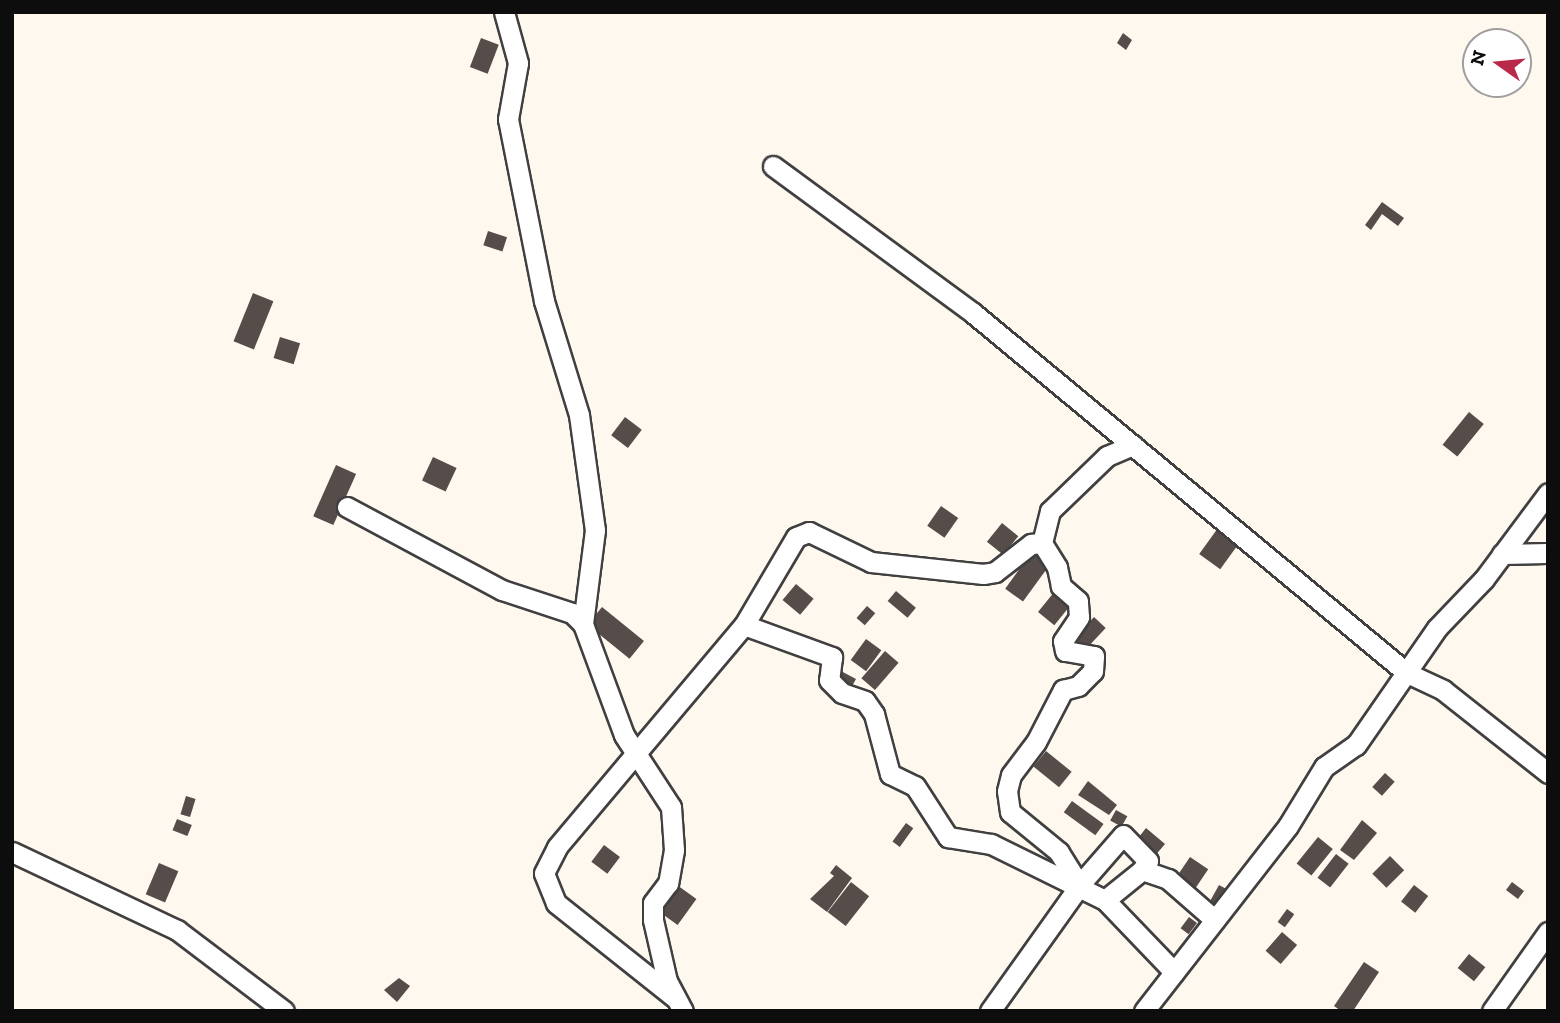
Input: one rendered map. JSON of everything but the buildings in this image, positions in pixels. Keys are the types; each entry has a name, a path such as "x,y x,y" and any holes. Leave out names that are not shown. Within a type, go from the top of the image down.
{"street":[{"path":"504,12 518,63 508,119 544,301 579,415 596,530 583,624"},
{"path":"773,166 973,313 1407,673 1443,690 1548,773"},
{"path":"1080,886 1059,852 1010,812 1007,791 1011,775 1036,742 1062,690 1078,686 1093,671 1094,656 1065,652 1063,641 1079,617 1079,601 1061,586 1057,566 1042,543 1050,511 1067,491 1107,456 1133,445"},
{"path":"1144,1011 1288,826 1324,767 1356,745 1437,628 1502,554 1548,494"},
{"path":"347,507 502,590 572,613 583,624 624,735 671,807 674,850 668,883 653,903 653,920 667,981 685,1008"},
{"path":"685,1008 556,903 544,873 558,847 635,751 706,675 744,625 783,554 796,537 810,532 871,562 983,574 995,572 1031,544 1042,543"},
{"path":"1502,554 1548,553"},
{"path":"744,625 832,657 829,680 842,692 865,701 874,714 890,774 915,786 948,836 991,844 1105,900 1174,972"},
{"path":"990,1011 1080,886 1123,835 1148,861 1142,870 1105,900"},
{"path":"12,852 177,930 284,1011"},
{"path":"1142,870 1168,879 1215,920"},
{"path":"1492,1011 1548,932"}]}
